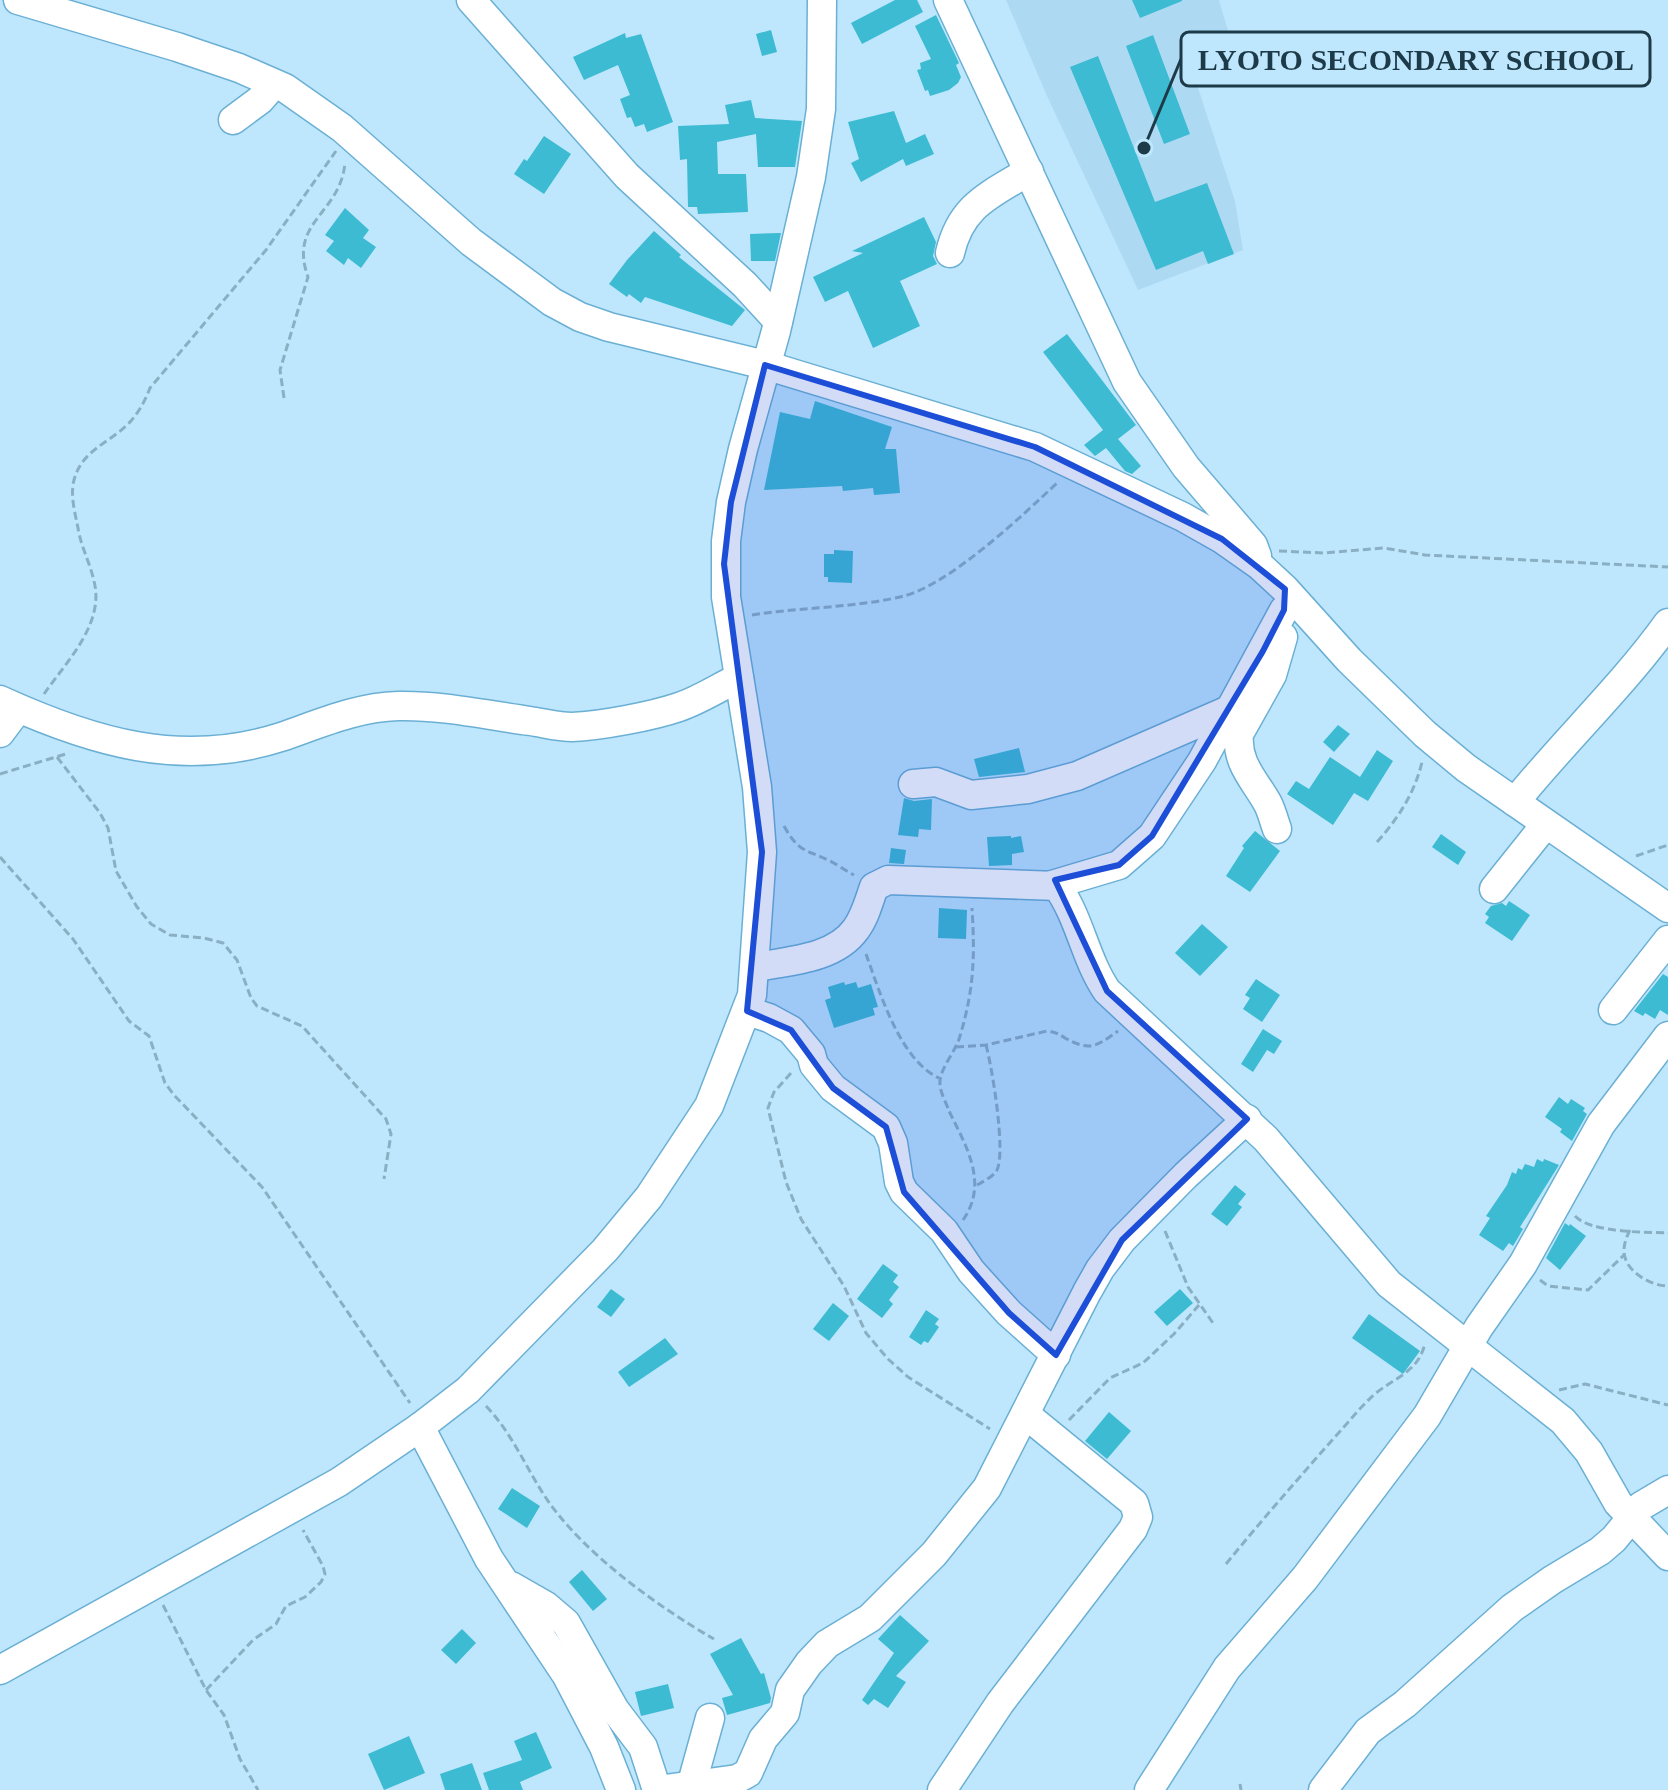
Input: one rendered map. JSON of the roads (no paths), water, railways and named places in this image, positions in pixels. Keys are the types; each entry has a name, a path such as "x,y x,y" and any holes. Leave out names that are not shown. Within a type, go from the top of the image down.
{"street":[{"path":"18,0 177,47 285,88 471,242 526,284 580,317 765,365 1035,447 1183,517 1259,565 1284,599 1425,734 1466,768 1668,908"},
{"path":"471,0 627,176 745,285 778,321"},
{"path":"0,1670 339,1482 422,1426 468,1390 605,1250 649,1197 709,1106 747,1011 756,967 762,852 757,787 729,619 724,564 731,502 811,177 823,69 822,0"},
{"path":"948,0 1127,382 1186,467 1253,545 1259,565"},
{"path":"233,120 260,100 274,84"},
{"path":"950,253 958,226 968,211 1029,171"},
{"path":"756,967 806,958 837,946 858,927 874,887 888,880 1052,885 1107,869 1134,854 1170,812 1231,709 1284,599"},
{"path":"1277,829 1270,808 1240,761 1237,745 1239,734 1272,675 1278,658 1284,599"},
{"path":"1515,802 1668,623"},
{"path":"0,733 17,708 83,735 171,751 227,749 282,737 301,728 364,710 397,706 443,708 571,727 643,717 681,706 739,678"},
{"path":"913,784 936,782 971,795 1028,789 1089,772 1231,709"},
{"path":"1494,889 1545,825"},
{"path":"1052,885 1060,890 1107,991 1247,1119 1325,1205 1359,1252 1389,1284 1574,1433 1589,1452 1610,1493 1668,1556"},
{"path":"1613,1010 1668,940"},
{"path":"747,1011 791,1030 833,1088 886,1127 893,1143 899,1182 904,1192 944,1231 971,1271 1009,1313 1056,1355"},
{"path":"1149,1790 1227,1668 1305,1578 1427,1416 1468,1345 1523,1264 1608,1115 1668,1036"},
{"path":"507,1583 546,1606 566,1623 615,1710 643,1747 658,1790 737,1779 748,1773 763,1739 785,1713 790,1690 802,1672 827,1644 870,1618 934,1554 987,1488 1100,1269 1122,1240 1247,1119"},
{"path":"942,1790 1000,1703 1107,1565 1138,1517 1134,1503 1025,1414"},
{"path":"422,1426 489,1559 567,1676 598,1735 621,1790"},
{"path":"1323,1790 1368,1731 1405,1704 1531,1593 1600,1551 1641,1506 1668,1490"},
{"path":"692,1783 710,1718"}],"place":[{"name":"LYOTO SECONDARY SCHOOL","path":"1144,148"}]}
